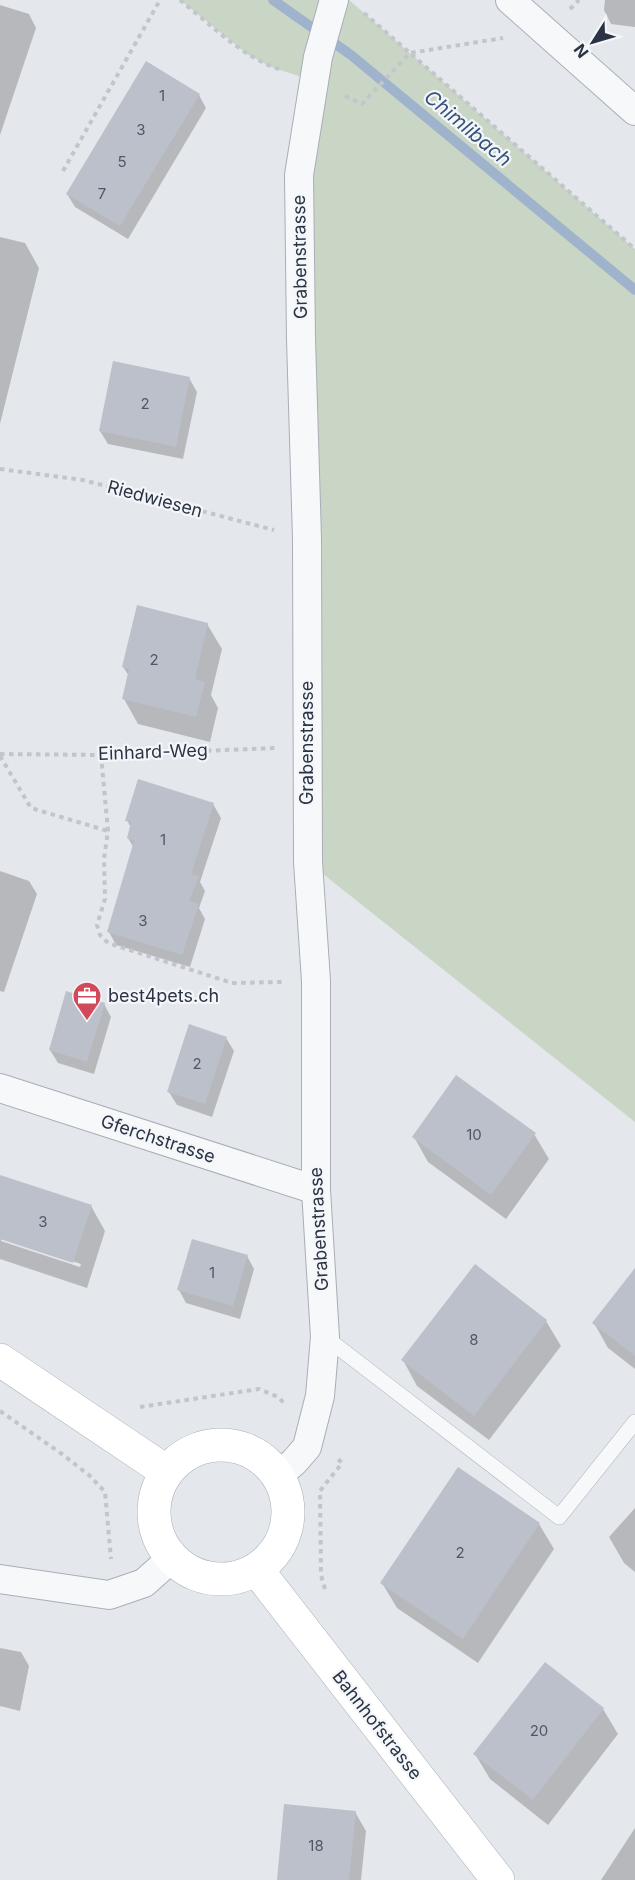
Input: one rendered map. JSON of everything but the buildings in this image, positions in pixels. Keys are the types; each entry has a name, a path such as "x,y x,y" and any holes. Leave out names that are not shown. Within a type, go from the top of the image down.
{"main road":[{"path":"0,1360 167,1472"},
{"path":"214,1445 233,1445 251,1451 267,1462 278,1476 287,1496 289,1517 284,1537 273,1556 257,1570 240,1577 222,1579 204,1577 187,1570 172,1558 162,1543 155,1525 154,1506 158,1488 167,1472 180,1459 196,1449 214,1445"},
{"name":"Bahnhofstrasse","path":"257,1570 498,1880"}],"street":[{"path":"510,0 635,111"},
{"name":"Grabenstrasse","path":"278,1476 307,1446 320,1396 325,1337 316,1190 316,981 308,862 307,538 299,175 316,69 346,4"},
{"name":"Gferchstrasse","path":"0,1088 316,1190"},
{"path":"0,1579 109,1595 144,1583 172,1558"}],"lane":[{"path":"325,1337 558,1517 635,1422"}],"path":[{"path":"63,171 160,0"},
{"path":"180,0 247,54 271,67 316,69"},
{"path":"346,4 410,53 635,249"},
{"path":"362,104 410,53 545,32"},
{"name":"Riedwiesen","path":"0,470 83,480 307,538"},
{"name":"Einhard-Weg","path":"0,755 101,755 306,747"},
{"path":"0,755 31,808 108,831"},
{"path":"101,755 108,831 104,859 105,899 97,925 100,935 108,943 232,982 316,981"},
{"path":"0,1411 62,1454 90,1476 105,1492 111,1556 109,1595"}],"green space":[{"path":"180,0 349,0 635,249 635,1122 308,862 306,747 314,81 271,67 247,54"}],"waterway":[{"name":"Chimlibach","path":"273,0 351,55 635,290"}],"place":[{"name":"best4pets.ch","path":"87,1022"}]}
